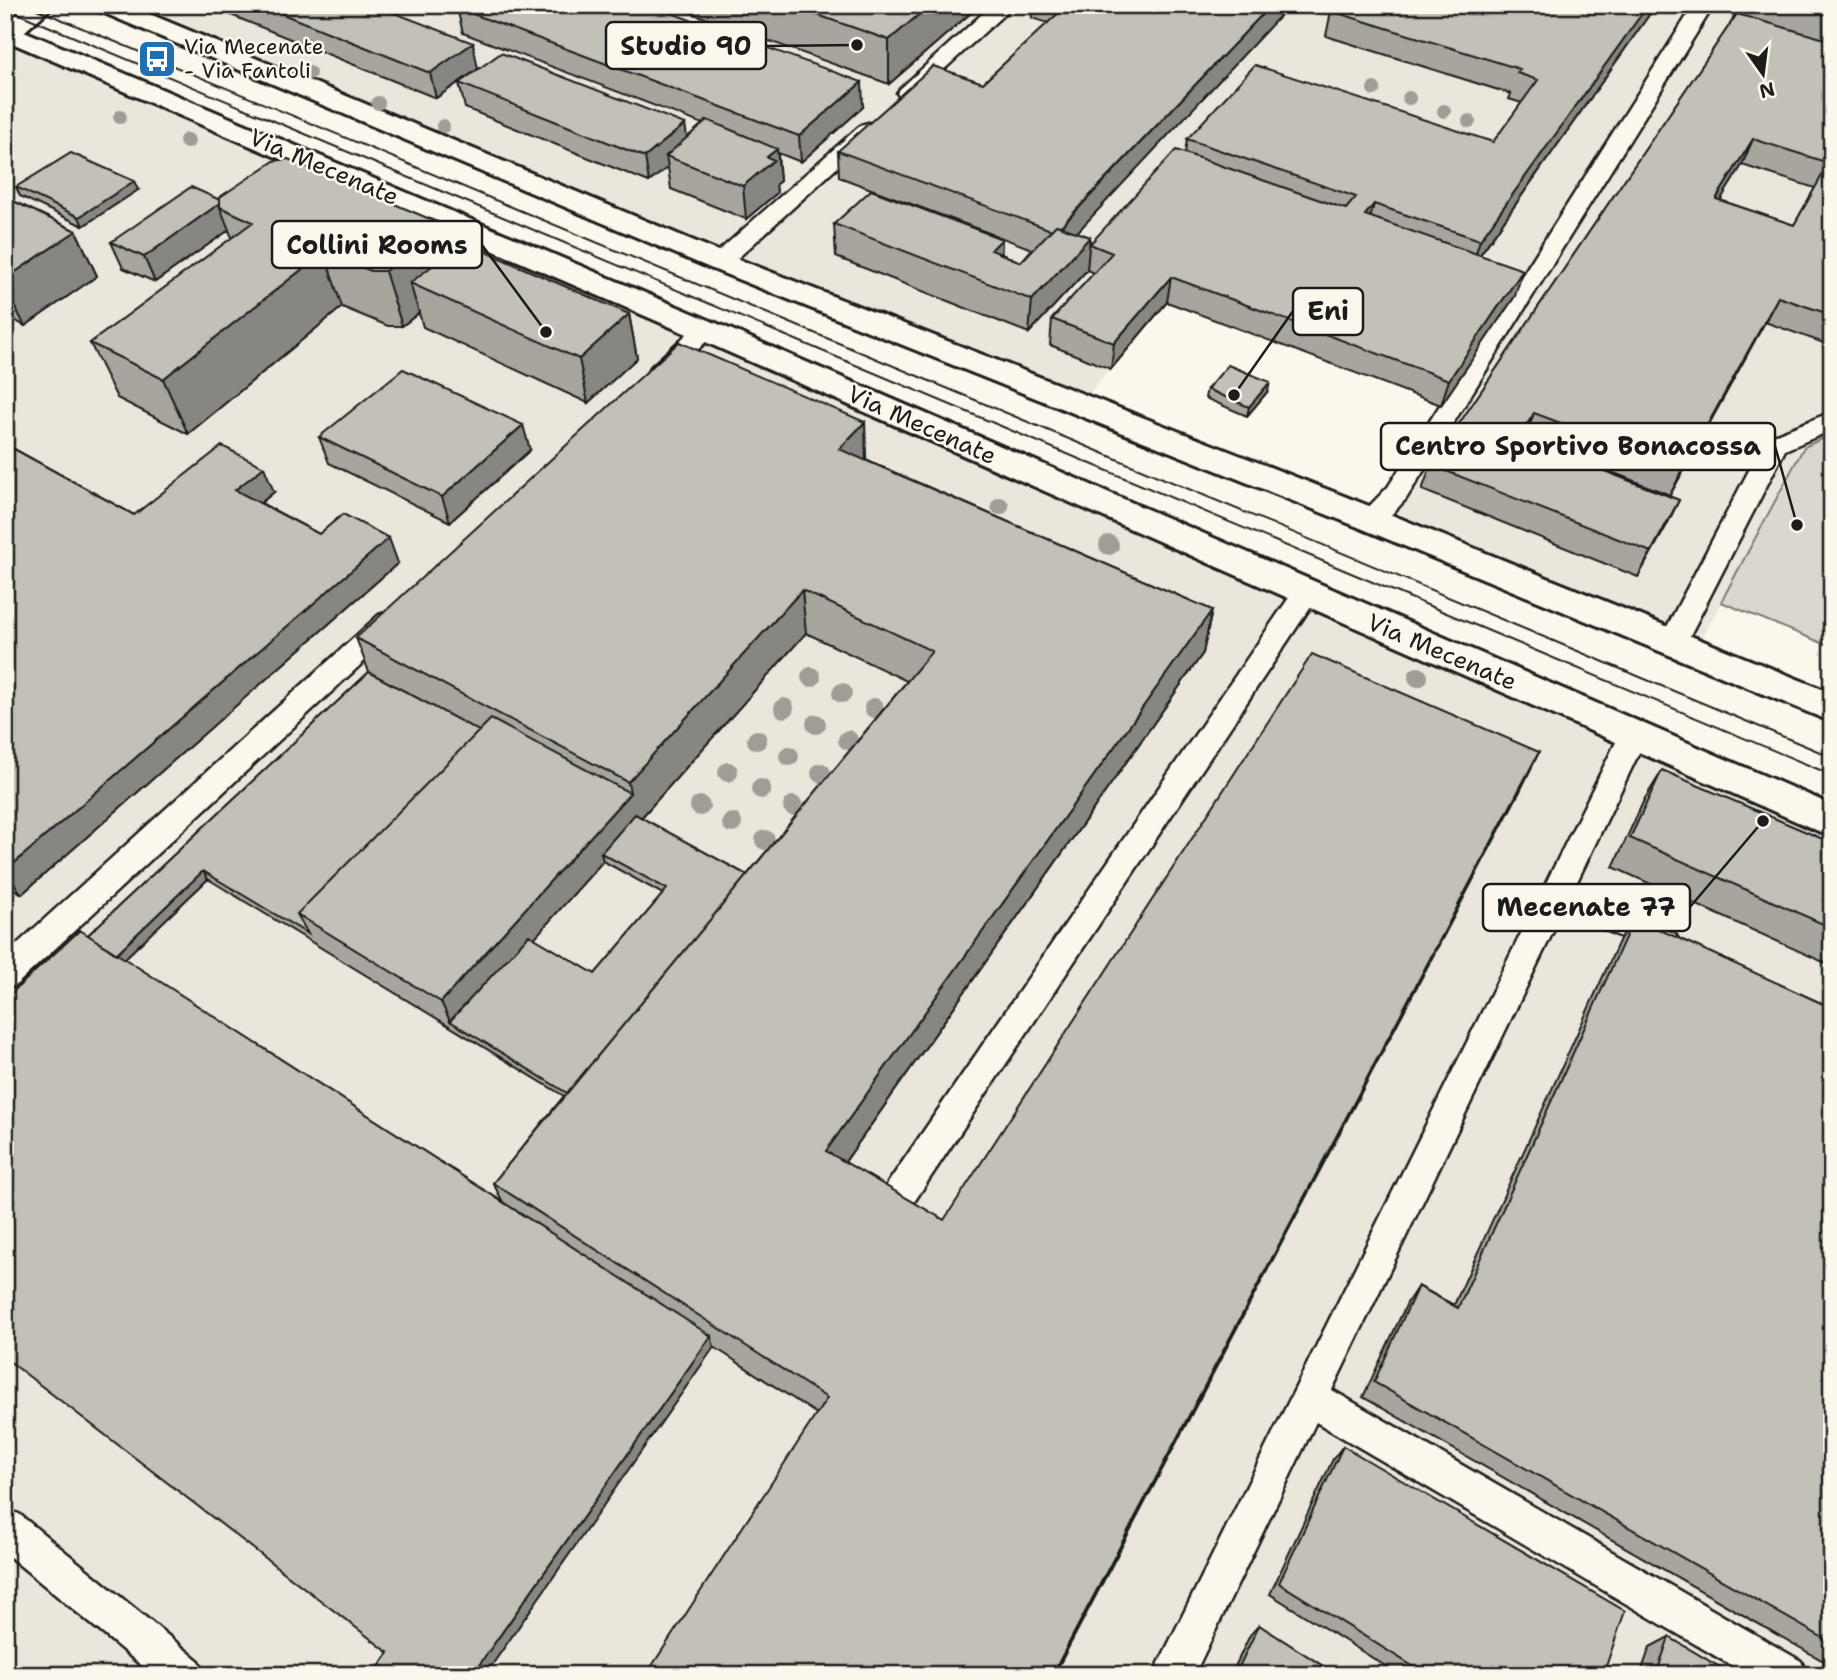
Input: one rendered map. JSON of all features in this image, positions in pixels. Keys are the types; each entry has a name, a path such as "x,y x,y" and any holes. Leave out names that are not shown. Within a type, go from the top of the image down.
{"main road":[{"name":"Via Mecenate","path":"42,5 7,33 705,330 1832,822"},
{"path":"106,5 720,262 1370,519 1832,708"}],"lane":[{"path":"720,262 1004,5"},
{"path":"1370,519 1397,493 1704,5"},
{"path":"637,393 705,330"},
{"path":"1673,642 1775,444 1832,420"},
{"path":"900,1194 1306,593"},
{"path":"5,975 413,600"},
{"path":"1173,1675 1633,736"},
{"path":"1556,894 1693,957"},
{"path":"1309,1397 1787,1675"},
{"path":"5,1528 185,1675"}],"shaded area":[{"path":"106,5 1832,5 1832,434 1804,447 1695,652 1370,519 1441,405 1167,302 1080,404"},
{"path":"5,36 1832,822 1832,1675 5,1675"},
{"path":"1832,434 1832,647 1721,602 1804,447"}],"building":[{"path":"260,5 374,5 473,43 430,73"},
{"path":"460,5 649,5 862,82 799,136 457,8"},
{"path":"789,5 930,5 889,40"},
{"path":"1067,5 1271,5 1061,226 1056,225 1051,230 838,151 933,66 983,83"},
{"path":"1337,5 1648,5 1480,240 1374,204 1365,215 1523,270 1449,380 1171,277 1114,343 1052,319 1112,253 1090,244 1176,150 1346,209 1356,197 1187,139 1255,65 1493,142 1538,80 1517,73 1520,69 1331,11"},
{"path":"1794,5 1832,5 1832,16"},
{"path":"1737,14 1832,41 1832,315 1778,297 1683,469 1534,413 1519,438 1679,500 1651,552 1431,465","holes":["1753,139 1829,163 1794,225 1716,199"]},
{"path":"501,53 685,124 645,157 459,83"},
{"path":"707,120 777,149 767,157 774,160 743,186 666,156"},
{"path":"71,153 134,181 79,217 16,187"},
{"path":"288,159 437,222 438,230 385,271 371,271 324,252 163,379 90,343 253,222 220,207 220,197 274,161"},
{"path":"191,187 220,200 220,203 144,257 111,242"},
{"path":"871,190 1002,239 991,250 1021,262 1056,225 1090,237 1032,300 834,224"},
{"path":"5,197 76,231 5,279"},
{"path":"463,242 629,314 579,359 410,283"},
{"path":"679,342 865,422 839,449 1212,610 826,1151 944,1220 1312,654 1539,752 1052,1675 646,1675 827,1398 493,1183 932,651 802,590 628,782 356,638"},
{"path":"1228,365 1270,382 1249,407 1207,389"},
{"path":"403,369 523,425 442,497 319,437"},
{"path":"5,444 134,515 222,446 264,467 235,490 319,534 343,514 389,538 5,871"},
{"path":"369,672 479,731 297,914 308,934 203,871 116,954 88,935"},
{"path":"491,719 630,793 441,1002 297,914"},
{"path":"1662,770 1832,843 1832,928 1630,838"},
{"path":"635,814 747,875 567,1093 450,1021 529,935 595,974 667,889 601,853"},
{"path":"1634,918 1832,1008 1832,1643 1374,1382 1418,1286 1458,1308"},
{"path":"80,930 711,1336 472,1675 373,1675 389,1653 5,1358 5,999"},
{"path":"1343,1446 1625,1611 1603,1675 1510,1675 1495,1665 1491,1675 1427,1675 1279,1583"},
{"path":"1259,1625 1337,1675 1235,1675"},
{"path":"1669,1637 1733,1675 1656,1675"}],"tram line":[{"path":"27,5 1832,757"},
{"path":"5,8 1832,775"}],"place":[{"name":"Studio 90","path":"857,45"},
{"name":"Via Mecenate - Via Fantoli","path":"157,59"},
{"name":"Collini Rooms","path":"546,332"},
{"name":"Eni","path":"1234,395"},
{"name":"Centro Sportivo Bonacossa","path":"1797,525"},
{"name":"Mecenate 77","path":"1763,821"}]}
